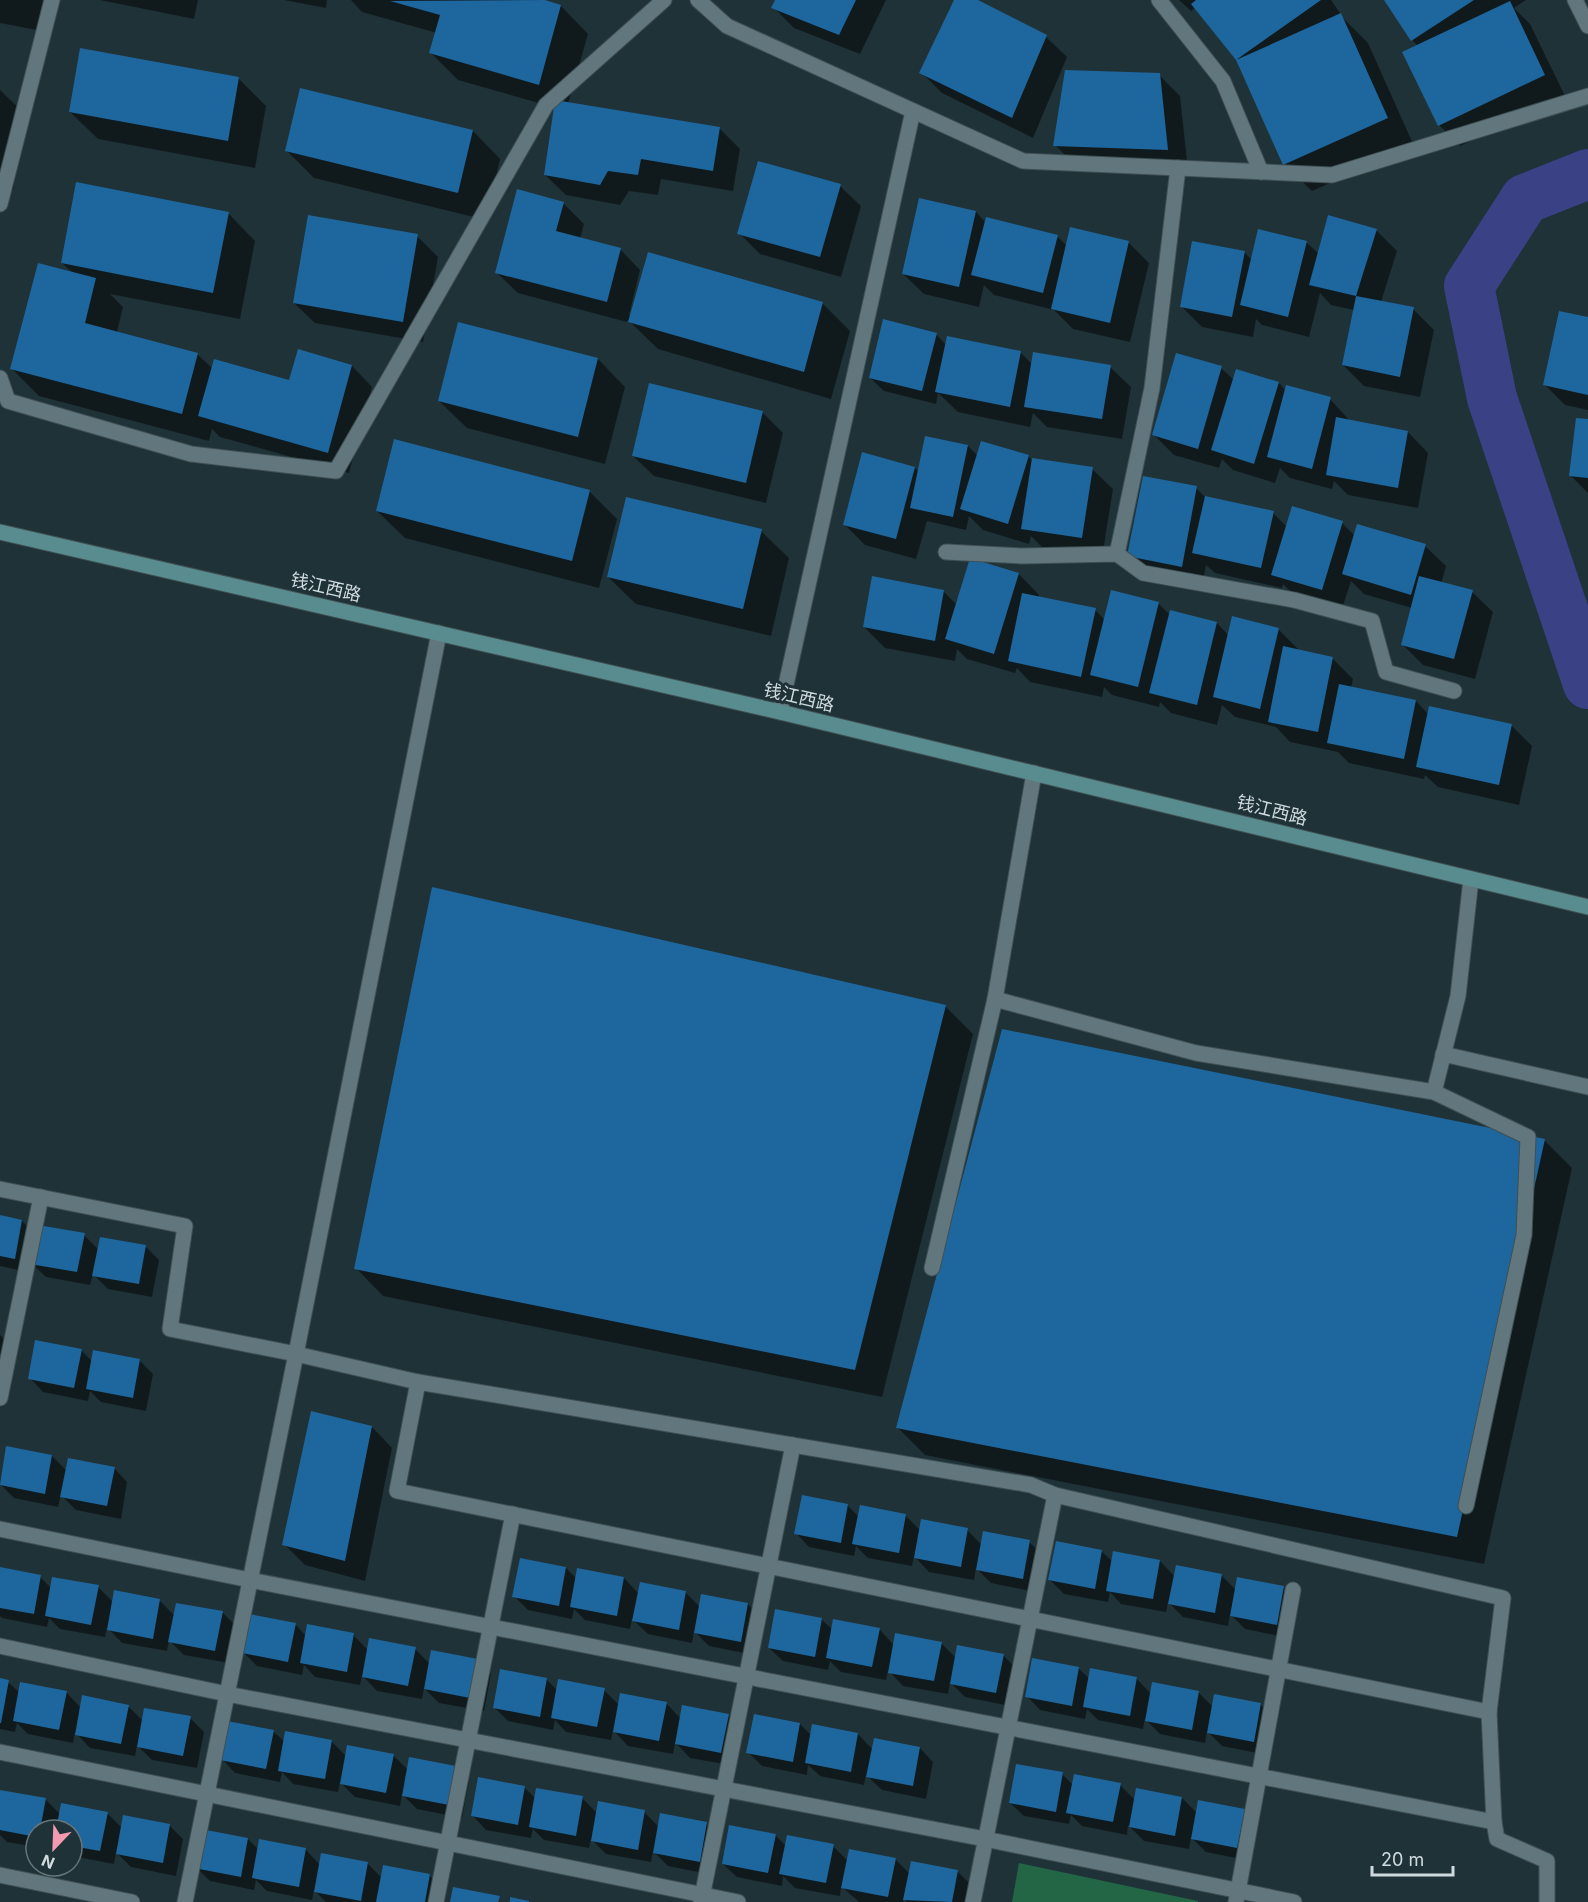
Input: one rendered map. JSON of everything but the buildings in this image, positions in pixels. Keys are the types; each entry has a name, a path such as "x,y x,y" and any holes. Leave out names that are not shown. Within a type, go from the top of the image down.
{"main road":[{"name":"钱江西路","path":"0,532 780,712 1588,907"}],"street":[{"path":"0,204 52,0"},
{"path":"0,378 8,400 191,454 336,471 546,105 664,0"},
{"path":"698,0 727,26 1023,161 1332,175 1588,96"},
{"path":"1159,0 1223,81 1261,172"},
{"path":"1575,0 1588,26"},
{"path":"780,712 913,111"},
{"path":"1117,554 1152,388 1178,168"},
{"path":"946,552 1022,556 1117,554 1143,573 1294,600 1372,621 1386,672 1454,691"},
{"path":"185,1902 439,633"},
{"path":"932,1268 995,999 1035,773"},
{"path":"1434,1092 1458,996 1471,879"},
{"path":"995,999 1196,1053 1434,1092 1528,1137 1524,1235 1466,1506"},
{"path":"1443,1054 1588,1087"},
{"path":"0,1189 185,1226 170,1329 296,1354 418,1382 1031,1485 1055,1495 1503,1598 1489,1712 1494,1822 1497,1839 1547,1861 1547,1902"},
{"path":"0,1398 41,1197"},
{"path":"418,1382 397,1491 1489,1712"},
{"path":"702,1898 793,1445"},
{"path":"973,1902 1055,1495"},
{"path":"436,1902 513,1514"},
{"path":"0,1529 250,1580 1494,1822"},
{"path":"1237,1897 1293,1590"},
{"path":"0,1646 227,1694 985,1839 1237,1897 1294,1902"},
{"path":"0,1752 448,1843 702,1898 738,1902"},
{"path":"0,1875 132,1902"}],"green space":[{"path":"1019,1863 1198,1901 1198,1902 1012,1902"}],"waterway":[{"path":"1588,174 1525,199 1469,286 1492,398 1588,684"}]}
